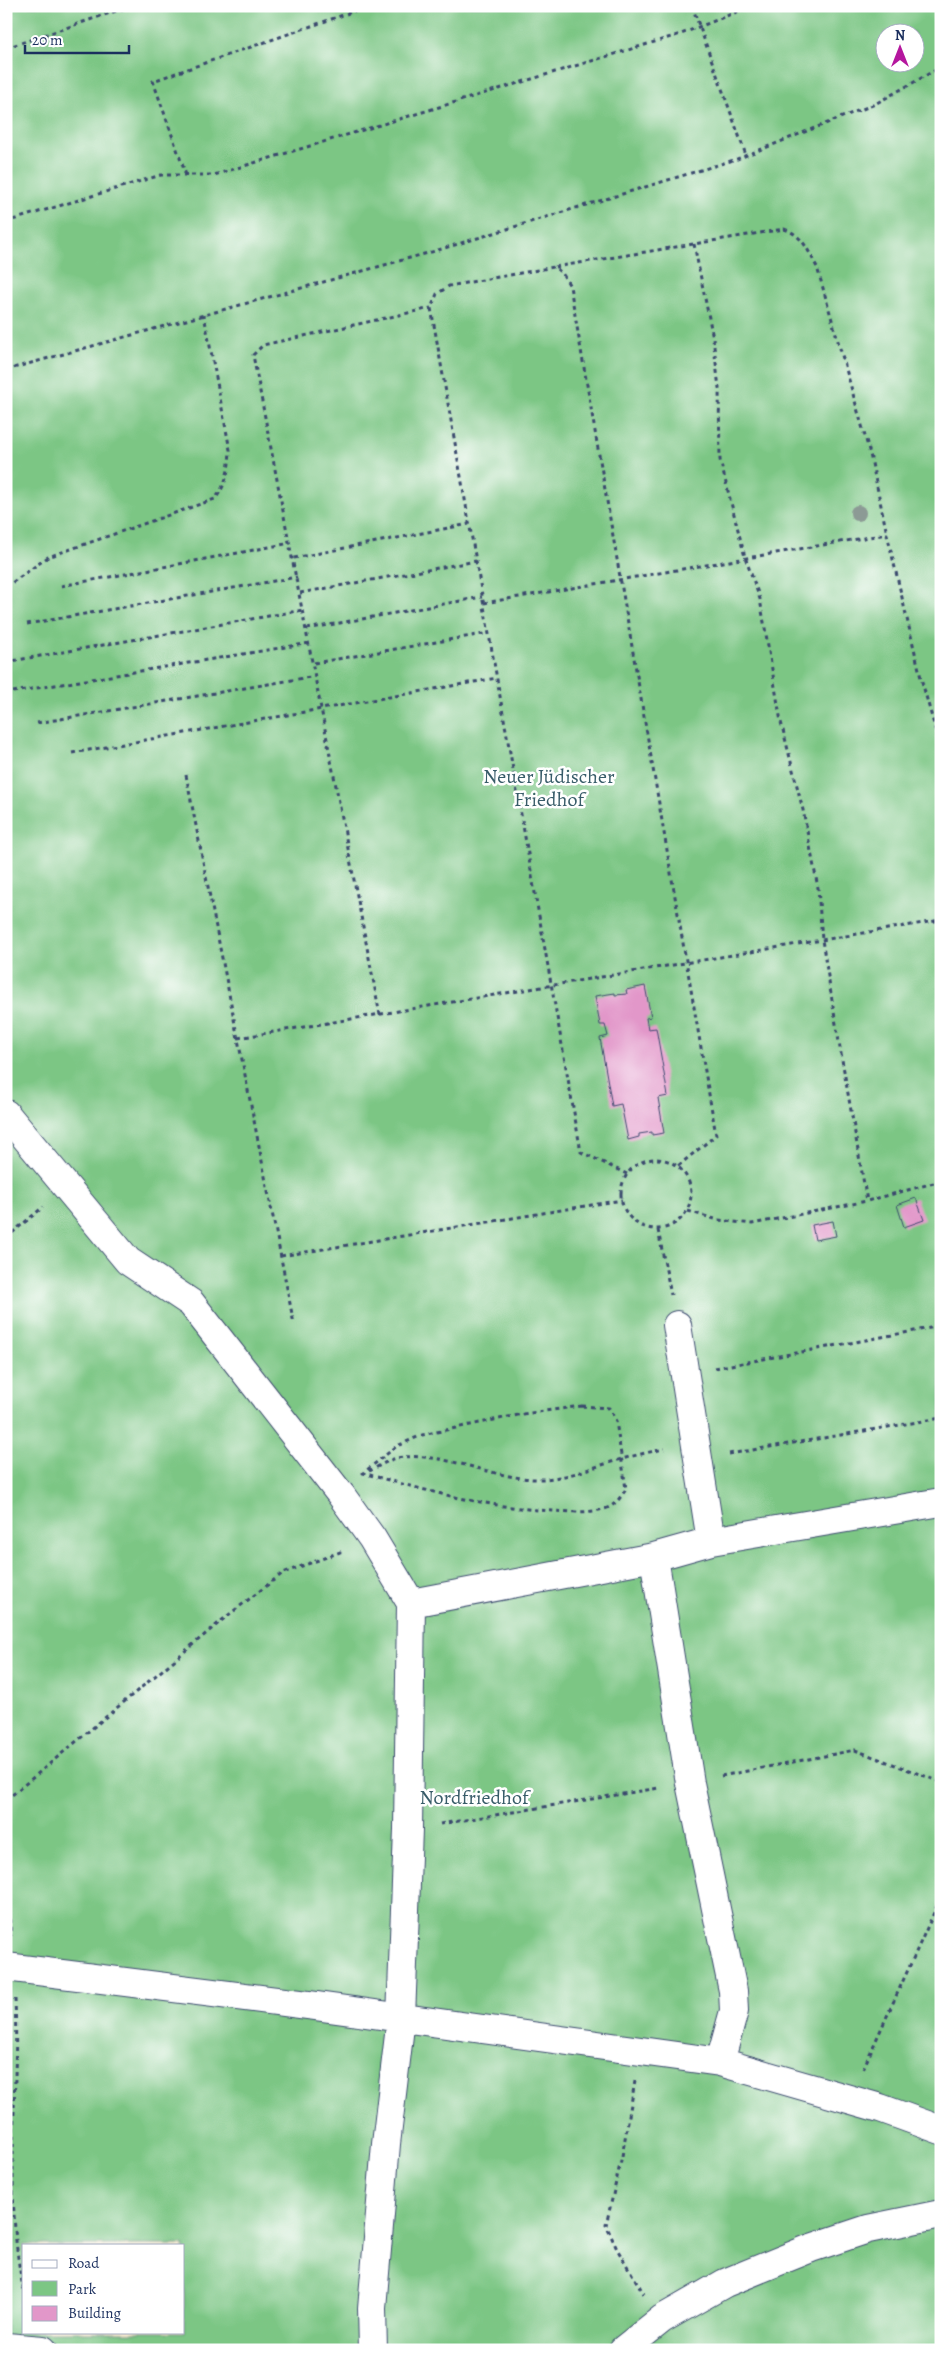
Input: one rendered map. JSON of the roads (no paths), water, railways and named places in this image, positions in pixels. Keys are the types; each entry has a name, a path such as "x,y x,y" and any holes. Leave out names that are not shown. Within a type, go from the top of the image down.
{"lane":[{"path":"6,1114 128,1261 191,1303 334,1486 372,1538 411,1603 408,1828 401,2018 386,2144 372,2308 373,2350"},
{"path":"677,1325 711,1542"},
{"path":"411,1603 654,1557 711,1542 941,1502"},
{"path":"654,1557 690,1783 733,1990 734,2011 720,2062"},
{"path":"10,1968 316,2006 720,2062 850,2099 941,2130"},
{"path":"623,2350 662,2319 725,2283 811,2248 868,2229 941,2214"},
{"path":"6,2346 43,2350"}],"park label":[{"name":"Neuer Jüdischer Friedhof","path":"549,788"},
{"name":"Nordfriedhof","path":"474,1797"}]}
